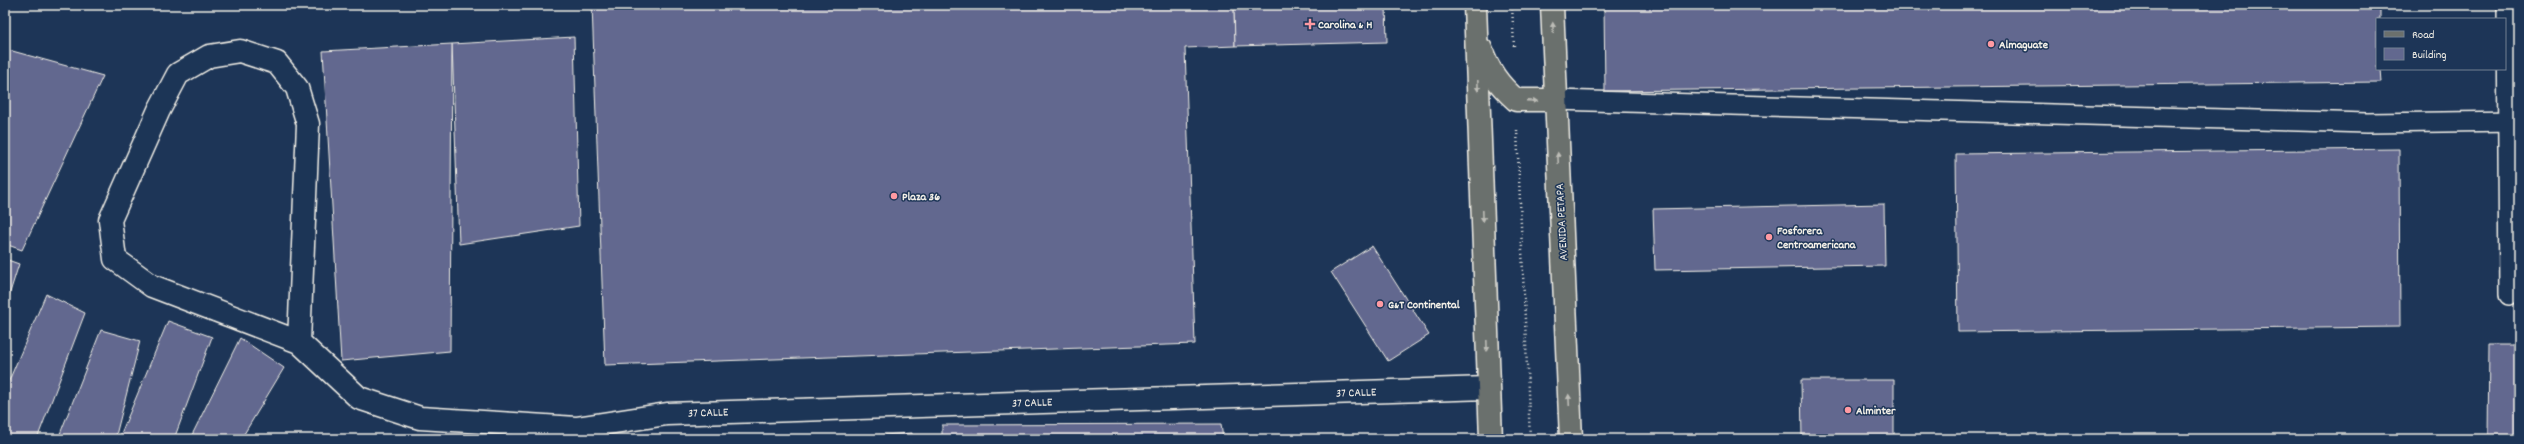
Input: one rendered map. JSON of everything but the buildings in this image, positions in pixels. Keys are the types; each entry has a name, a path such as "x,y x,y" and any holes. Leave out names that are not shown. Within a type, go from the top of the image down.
{"main road":[{"path":"1475,5 1491,439"},
{"name":"AVENIDA PETAPA","path":"1552,5 1571,439"},
{"path":"1476,34 1489,69 1500,86 1516,100 1555,100"}],"street":[{"path":"240,51 277,63 297,88 300,95 308,124 299,342 152,286 115,259 110,220 159,110 178,74 209,56 240,51"},
{"name":"37 CALLE","path":"299,342 359,398 420,418 569,433 667,414 1488,388"}],"lane":[{"path":"2507,5 2514,122 2509,294"},
{"path":"1555,100 2367,123 2514,122"}],"path":[{"path":"1512,5 1514,52"},
{"path":"1516,100 1530,439"}],"place":[{"name":"Carolina & H","path":"1310,24"},
{"name":"Almaguate","path":"1991,44"},
{"name":"Plaza 36","path":"894,196"},
{"name":"Fosforera Centroamericana","path":"1769,237"},
{"name":"G&T Continental","path":"1380,304"},
{"name":"Alminter","path":"1848,410"}]}
